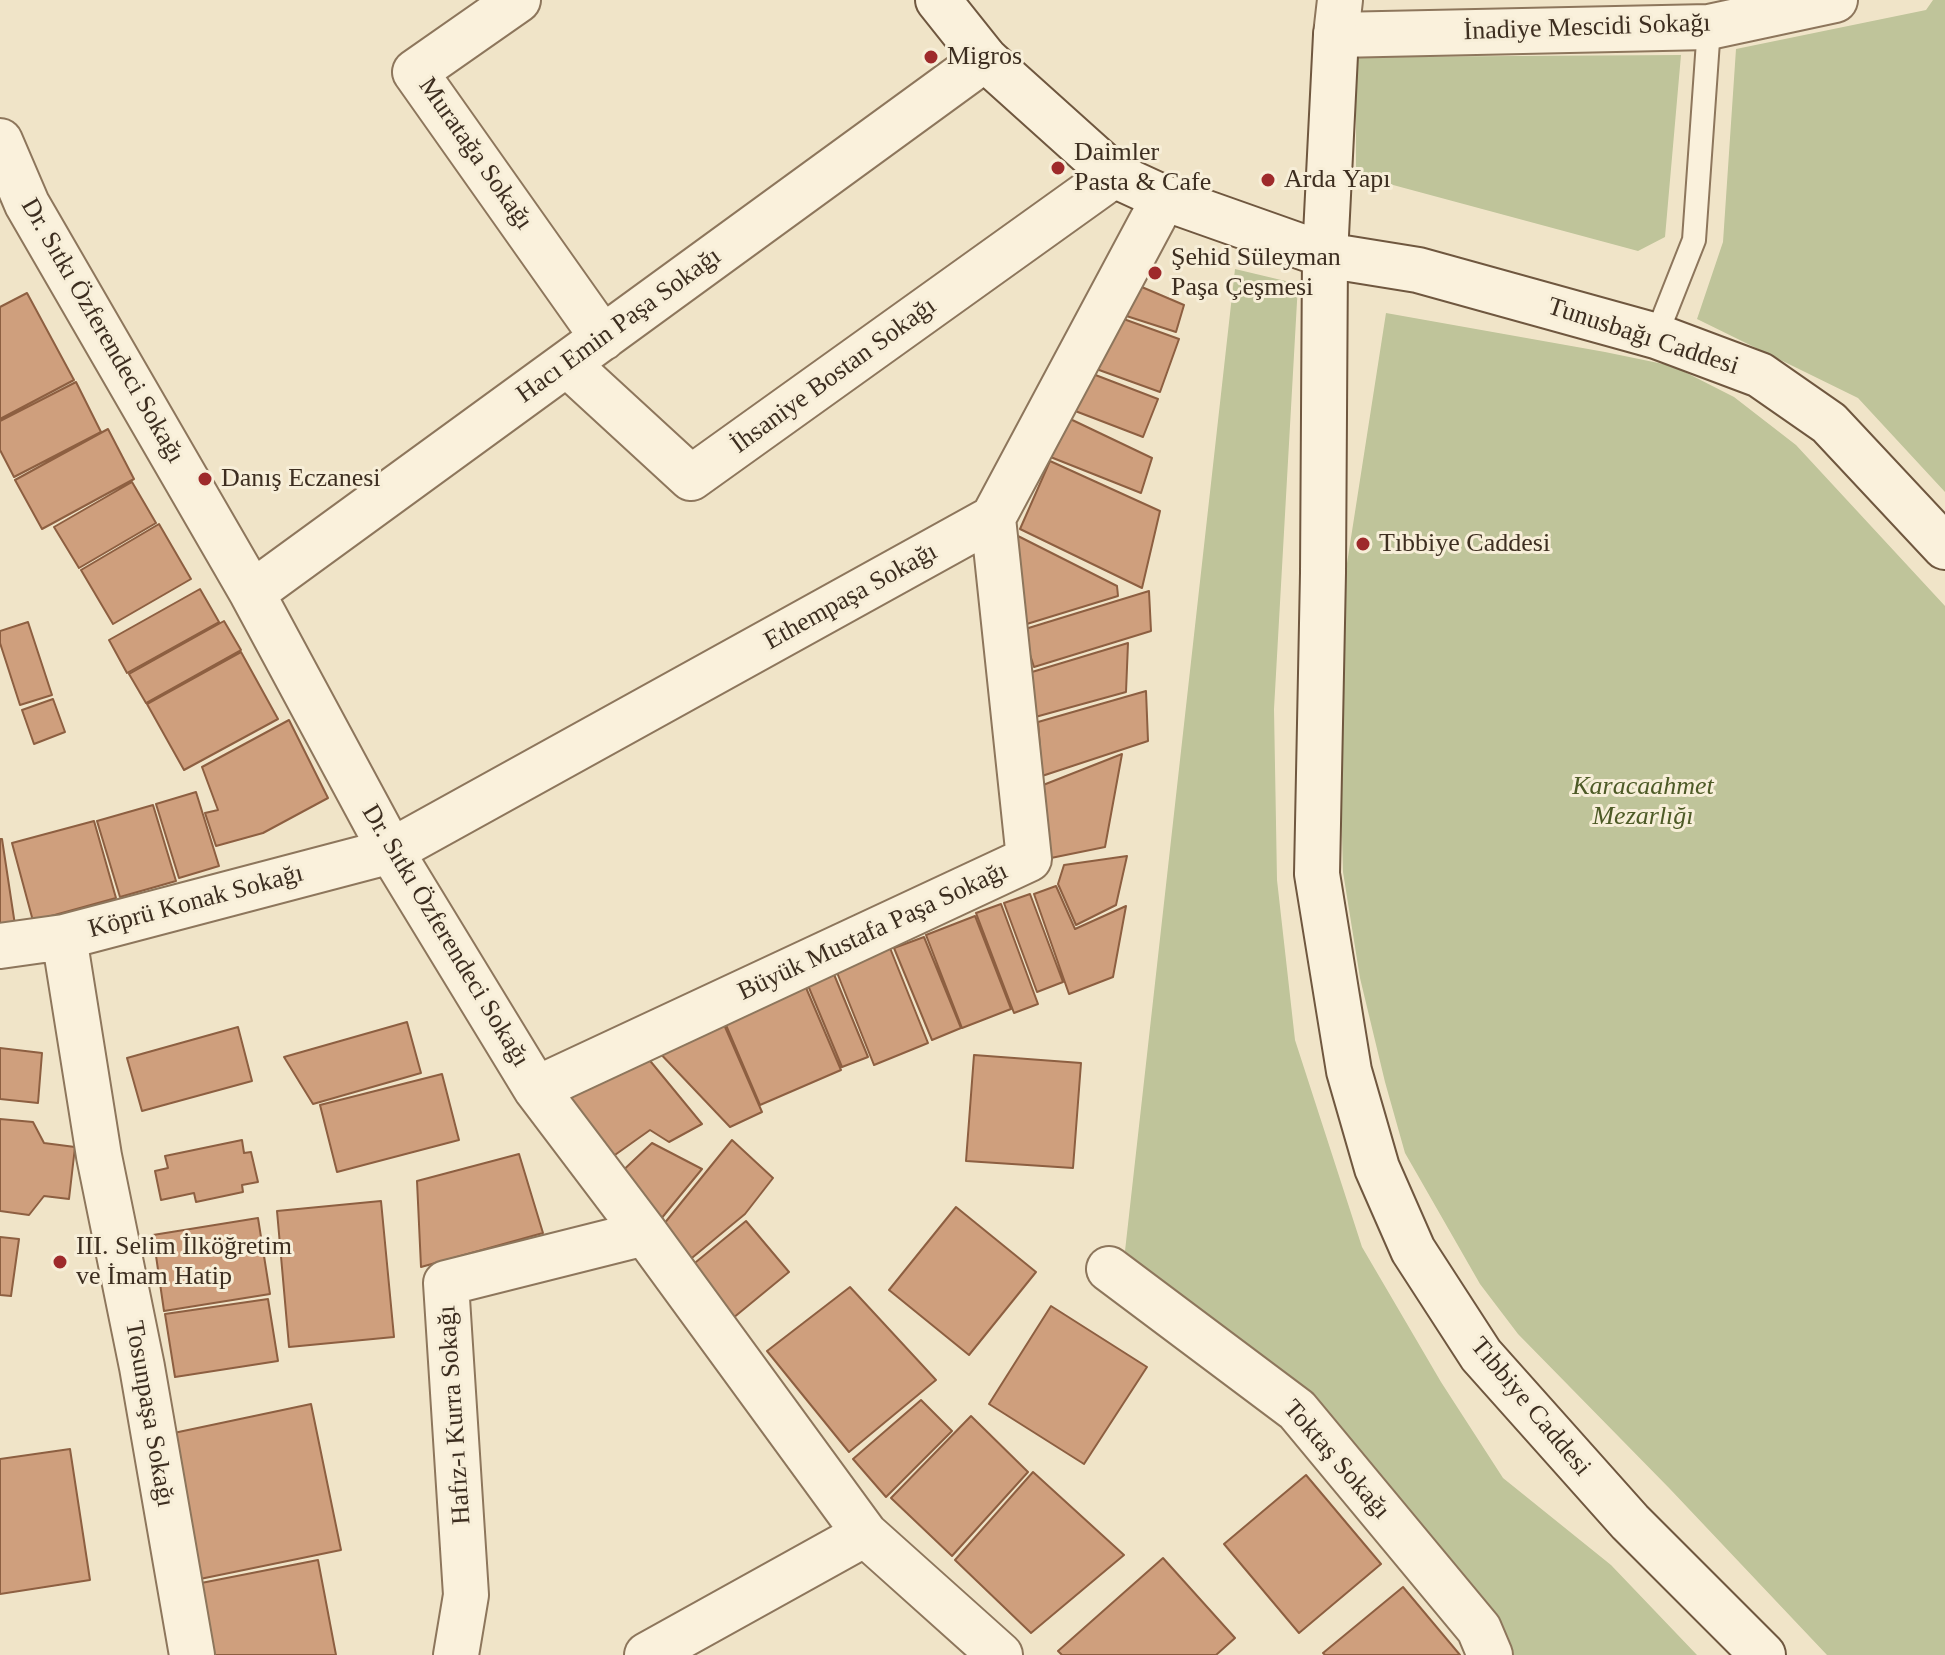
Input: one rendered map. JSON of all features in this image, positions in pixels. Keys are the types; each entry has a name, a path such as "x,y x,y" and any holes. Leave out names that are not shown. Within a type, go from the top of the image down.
{"street":[{"name":"Muratağa Sokağı","path":"518,0 415,72 603,338"},
{"name":"Tunusbağı Caddesi","path":"938,0 985,59 1114,175 1164,198 1325,255 1418,270 1656,336 1760,375 1829,423 1945,547"},
{"name":"İnadiye Mescidi Sokağı","path":"1338,17 1707,14 1835,0"},
{"name":"Tıbbiye Caddesi","path":"1338,17 1325,255 1317,874 1349,1071 1377,1168 1413,1250 1481,1355 1630,1522 1763,1655"},
{"name":"Hacı Emin Paşa Sokağı","path":"252,593 985,59"},
{"name":"Dr. Sıtkı Özferendeci Sokağı","path":"0,141 27,204 252,593 391,851 536,1089 865,1534 1000,1655"},
{"name":"İhsaniye Bostan Sokağı","path":"567,364 691,478 1114,175"},
{"path":"993,518 1164,198"},
{"name":"Ethempaşa Sokağı","path":"391,851 993,518"},
{"name":"Büyük Mustafa Paşa Sokağı","path":"536,1089 1029,859 993,518"},
{"name":"Köprü Konak Sokağı","path":"0,946 64,937 391,851"},
{"name":"Tosunpaşa Sokağı","path":"64,937 99,1156 142,1367 192,1655"},
{"name":"Hafız-ı Kurra Sokağı","path":"456,1655 466,1595 446,1283 645,1233"},
{"name":"Toktaş Sokağı","path":"1109,1269 1297,1410 1479,1629 1490,1655"},
{"path":"662,1651 865,1534"}],"lane":[{"path":"1656,336 1694,240 1707,14"}],"green space":[{"path":"1933,0 1945,0 1945,492 1858,398 1697,319 1723,242 1736,49 1926,10"},
{"path":"1681,55 1665,237 1638,251 1356,175 1356,57"},
{"path":"1235,269 1298,284 1274,709 1277,880 1295,1040 1362,1247 1441,1382 1503,1478 1611,1565 1697,1655 1503,1655 1303,1402 1125,1251"},
{"name":"Karacaahmet Mezarlığı","path":"1386,313 1673,366 1734,397 1796,445 1945,606 1945,1655 1827,1655 1518,1334 1480,1284 1405,1153 1360,978 1343,872 1339,729 1343,589"}],"building":[{"path":"1123,279 1184,305 1176,332 1111,311"},
{"path":"27,293 74,380 0,419 0,307"},
{"path":"1107,313 1179,339 1160,392 1088,366"},
{"path":"1085,371 1158,399 1143,437 1070,409"},
{"path":"76,382 101,432 14,477 0,450 0,421"},
{"path":"1066,417 1152,458 1141,493 1048,456"},
{"path":"108,429 134,479 42,529 15,480"},
{"path":"1050,461 1160,511 1142,588 1020,529"},
{"path":"132,482 156,523 79,568 54,527"},
{"path":"159,524 191,579 113,624 81,570"},
{"path":"1012,533 1117,586 1118,596 1017,627"},
{"path":"200,589 219,622 127,673 109,640"},
{"path":"1149,591 1151,631 1034,667 1022,630"},
{"path":"224,621 241,650 146,703 129,674"},
{"path":"28,622 52,695 20,705 0,643 0,631"},
{"path":"1128,643 1126,692 1028,719 1022,675"},
{"path":"241,652 278,719 184,770 147,704"},
{"path":"1146,691 1148,741 1042,776 1038,722"},
{"path":"53,699 65,732 34,744 22,710"},
{"path":"289,720 328,798 263,833 216,846 205,813 218,810 202,767"},
{"path":"1122,754 1105,847 1046,859 1033,789"},
{"path":"196,792 219,866 179,878 156,804"},
{"path":"153,805 176,881 120,897 97,821"},
{"path":"94,821 116,898 33,921 12,843"},
{"path":"0,839 15,925 0,927"},
{"path":"1127,856 1116,905 1076,925 1058,884 1064,865"},
{"path":"1056,886 1075,929 1126,906 1113,977 1069,994 1034,894"},
{"path":"1030,894 1063,982 1037,992 1004,903"},
{"path":"1001,904 1038,1004 1014,1013 976,913"},
{"path":"975,916 1011,1009 962,1028 926,935"},
{"path":"924,937 961,1028 932,1040 894,948"},
{"path":"890,948 928,1043 874,1065 836,970"},
{"path":"833,972 868,1057 842,1067 807,983"},
{"path":"804,983 841,1070 760,1105 723,1018"},
{"path":"722,1020 762,1112 730,1127 655,1048"},
{"path":"407,1022 421,1073 313,1104 284,1057"},
{"path":"238,1027 252,1081 142,1111 127,1058"},
{"path":"0,1048 42,1053 38,1103 0,1099"},
{"path":"642,1051 702,1124 669,1142 650,1130 605,1162 547,1093"},
{"path":"974,1055 1081,1063 1073,1168 966,1161"},
{"path":"442,1074 459,1140 337,1172 320,1105"},
{"path":"0,1119 33,1122 44,1143 75,1147 69,1199 44,1196 29,1215 0,1211"},
{"path":"242,1140 244,1153 251,1152 258,1182 242,1185 243,1192 196,1202 194,1193 161,1200 155,1171 168,1168 165,1156"},
{"path":"732,1140 773,1178 745,1214 687,1262 659,1230"},
{"path":"652,1143 702,1169 656,1225 615,1178"},
{"path":"519,1154 543,1233 421,1267 417,1181"},
{"path":"381,1201 394,1337 289,1347 277,1211"},
{"path":"956,1207 1036,1272 969,1355 889,1290"},
{"path":"258,1218 270,1294 164,1311 153,1235"},
{"path":"746,1221 789,1272 727,1323 685,1271"},
{"path":"0,1237 19,1239 11,1296 0,1295"},
{"path":"850,1287 936,1380 849,1452 767,1351"},
{"path":"268,1299 278,1361 175,1377 165,1314"},
{"path":"1051,1306 1147,1367 1084,1464 989,1404"},
{"path":"921,1400 952,1431 886,1497 853,1459"},
{"path":"311,1404 341,1550 200,1579 169,1434"},
{"path":"971,1416 1028,1472 952,1556 891,1498"},
{"path":"70,1449 90,1580 0,1594 0,1459"},
{"path":"1033,1472 1124,1555 1031,1633 955,1560"},
{"path":"1306,1475 1381,1564 1299,1633 1224,1544"},
{"path":"1163,1558 1235,1638 1216,1655 1062,1655 1058,1651"},
{"path":"318,1560 336,1655 201,1655 186,1586"},
{"path":"1403,1587 1460,1655 1323,1653"}],"place":[{"name":"Migros","path":"931,57"},
{"name":"Daimler Pasta & Cafe","path":"1058,168"},
{"name":"Arda Yapı","path":"1268,180"},
{"name":"Şehid Süleyman Paşa Çeşmesi","path":"1155,273"},
{"name":"Danış Eczanesi","path":"205,479"},
{"name":"Tıbbiye Caddesi","path":"1363,544"},
{"name":"III. Selim İlköğretim ve İmam Hatip","path":"60,1262"}]}
